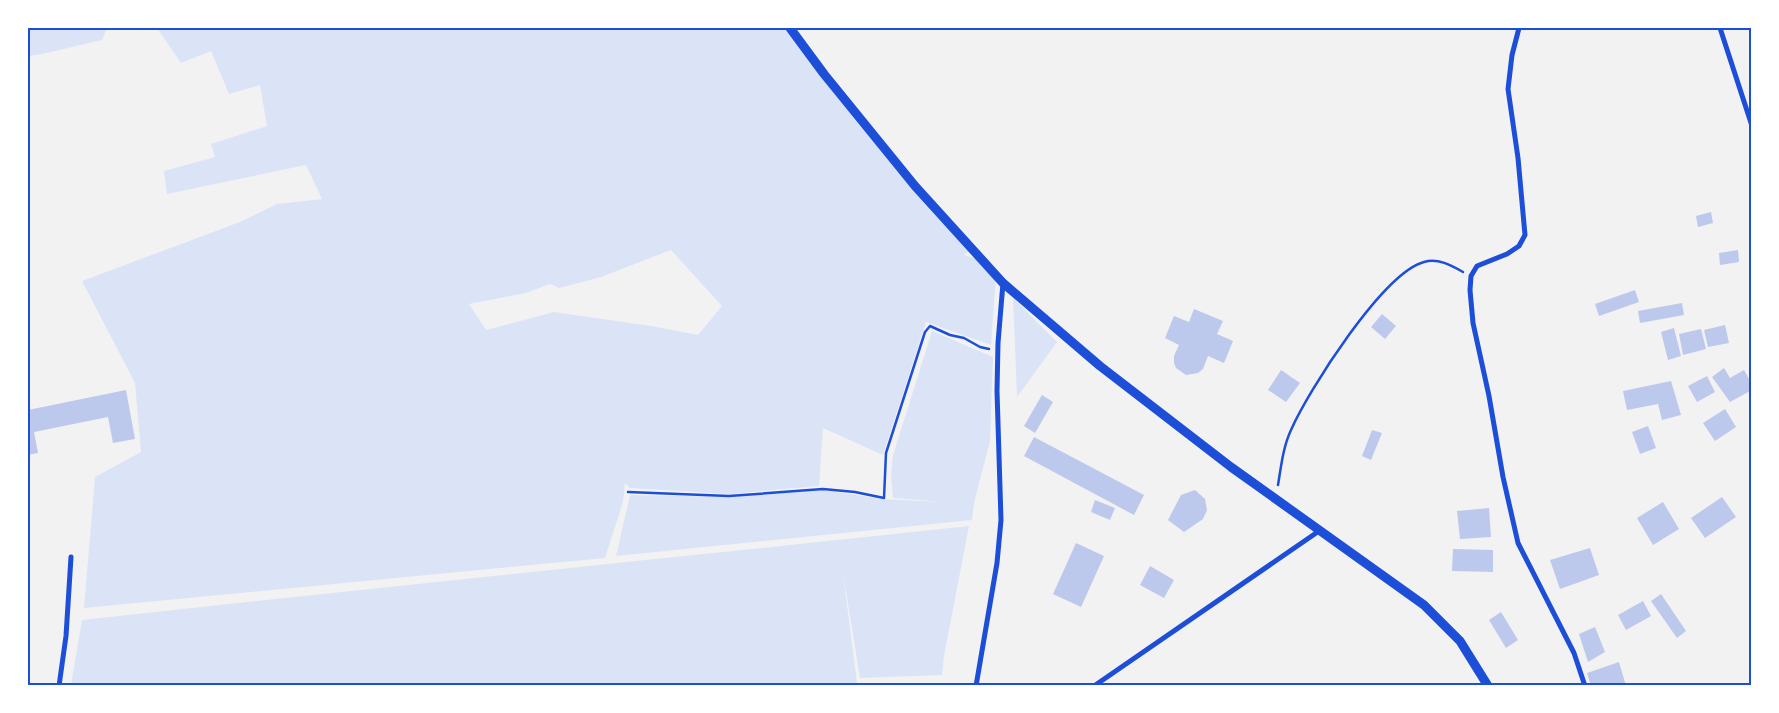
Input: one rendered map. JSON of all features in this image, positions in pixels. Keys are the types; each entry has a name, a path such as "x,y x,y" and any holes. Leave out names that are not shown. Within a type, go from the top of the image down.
{"street":[{"path":"790,28 824,74 914,186 1003,283 1100,366 1231,467 1424,605 1460,641 1488,686"},
{"path":"1519,28 1512,55 1508,89 1518,158 1525,236 1519,246 1507,254 1477,266 1471,276 1470,290 1473,323 1518,543 1574,653 1584,686"},
{"path":"1720,28 1752,126"},
{"path":"976,686 997,563 1000,520 997,391 1003,283"},
{"path":"1094,686 1319,531"},
{"path":"59,686 66,636 71,556"}],"path":[{"path":"1275,498 1284,448 1305,401 1321,374 1375,301 1408,270 1423,262 1448,263 1471,276"},
{"path":"628,492 729,496 823,489 855,492 884,498 886,453 928,327 930,326 950,335 964,338 980,348 998,350"}],"shaded area":[{"path":"28,28 107,28 102,40 28,56"},
{"path":"157,28 784,28 971,250 964,255 984,261 996,275 991,345 926,322 883,455 823,428 819,486 730,494 630,488 625,483 623,502 605,558 84,608 95,477 141,452 135,383 82,281 240,222 277,204 322,199 306,165 167,194 164,171 215,157 211,144 267,126 260,85 229,94 211,51 181,63","holes":["671,250 722,306 698,335 554,312 486,330 469,304 526,293 550,284 559,288 601,277"]},
{"path":"1013,298 1057,342 1017,397"},
{"path":"932,331 993,357 990,441 974,503 972,520 616,556 630,495 730,497 823,490 881,499 943,502 893,498 891,475 893,455"},
{"path":"969,526 942,675 860,678 843,573 856,685 71,685 82,620"}],"building":[{"path":"1711,212 1713,223 1698,227 1696,216"},
{"path":"1738,250 1739,262 1720,265 1719,253"},
{"path":"1635,290 1639,302 1599,316 1595,304"},
{"path":"1682,303 1684,315 1640,323 1638,311"},
{"path":"1194,309 1223,321 1217,334 1233,341 1224,363 1208,356 1203,369 1198,373 1186,375 1176,368 1174,363 1174,356 1179,345 1165,338 1174,316 1189,322"},
{"path":"1382,314 1396,326 1385,339 1371,327"},
{"path":"1725,325 1729,343 1708,347 1704,330"},
{"path":"1674,328 1681,356 1668,360 1661,332"},
{"path":"1701,329 1706,349 1683,355 1679,334"},
{"path":"1724,368 1730,378 1744,370 1752,384 1752,390 1730,402 1712,377"},
{"path":"1281,370 1300,383 1286,402 1268,390"},
{"path":"1707,376 1715,392 1697,402 1688,386"},
{"path":"1671,381 1681,415 1662,420 1658,404 1627,410 1623,391"},
{"path":"126,390 135,439 113,443 108,417 34,432 38,453 28,455 28,410"},
{"path":"1042,395 1053,402 1035,433 1024,426"},
{"path":"1725,409 1736,427 1715,441 1703,423"},
{"path":"1648,426 1656,448 1640,454 1632,432"},
{"path":"1372,430 1382,433 1371,460 1362,456"},
{"path":"1034,437 1144,495 1134,515 1024,456"},
{"path":"1195,490 1205,499 1207,510 1203,519 1184,532 1168,520 1181,495"},
{"path":"1722,497 1736,517 1705,538 1691,518"},
{"path":"1095,500 1115,508 1110,520 1091,512"},
{"path":"1663,502 1679,529 1653,545 1637,518"},
{"path":"1489,508 1491,537 1460,539 1457,511"},
{"path":"1076,543 1104,556 1081,607 1053,594"},
{"path":"1590,548 1599,575 1560,589 1550,560"},
{"path":"1453,549 1493,550 1493,572 1452,571"},
{"path":"1150,566 1174,580 1164,598 1140,585"},
{"path":"1661,594 1686,631 1677,638 1651,601"},
{"path":"1643,601 1651,616 1626,630 1618,615"},
{"path":"1501,612 1518,640 1506,648 1489,620"},
{"path":"1595,627 1605,652 1588,662 1579,634"},
{"path":"1619,662 1626,686 1591,686 1587,673"}]}
